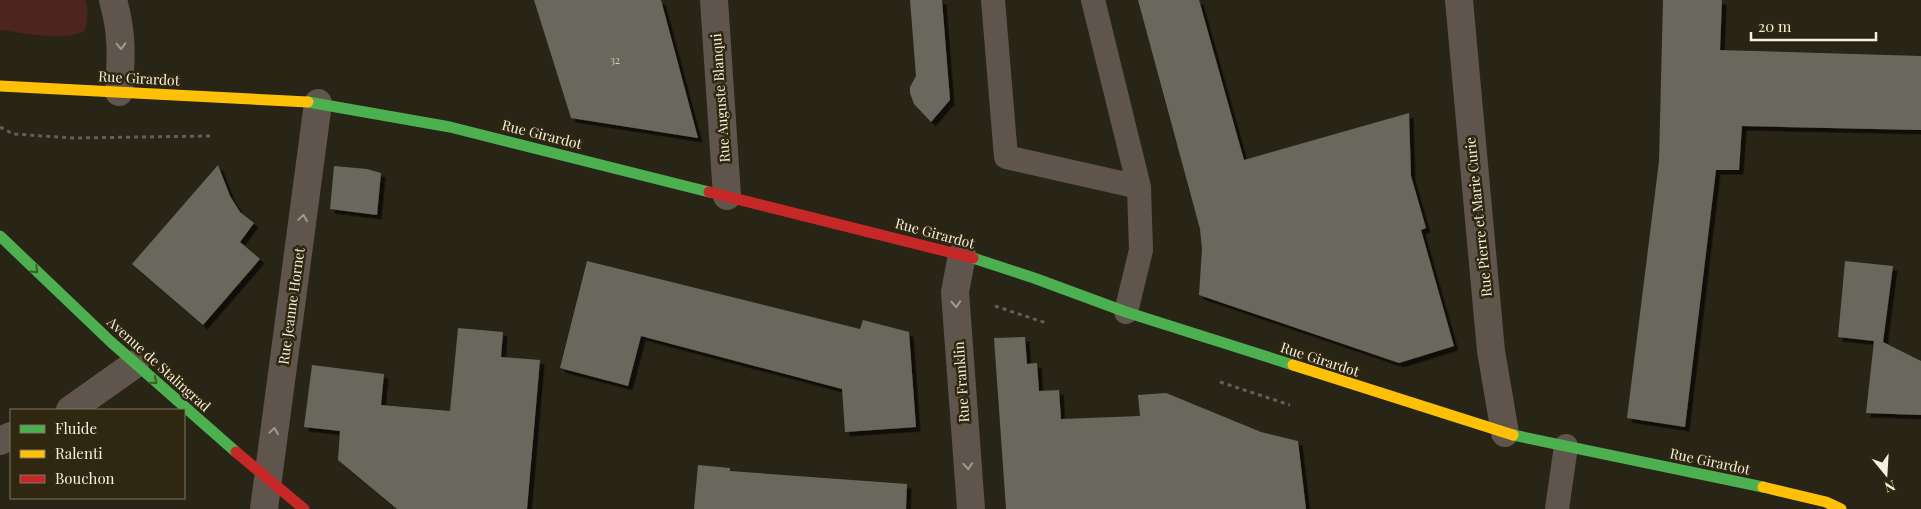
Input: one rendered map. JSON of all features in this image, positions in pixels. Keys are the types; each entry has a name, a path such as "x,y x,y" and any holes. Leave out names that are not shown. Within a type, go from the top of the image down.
{"street":[{"path":"113,0 122,43 119,92"},
{"name":"Rue Auguste Blanqui","path":"714,0 727,196"},
{"name":"Rue Pierre et Marie Curie","path":"1458,0 1491,351 1505,433"},
{"name":"Rue Girardot","path":"0,86 318,104 450,127 962,255 1034,278 1126,312 1505,433 1753,485 1826,502 1841,509"},
{"name":"Rue Jeanne Hornet","path":"264,509 318,104"},
{"name":"Avenue de Stalingrad","path":"0,236 135,364 267,480 304,509"},
{"name":"Rue Franklin","path":"962,255 955,292 971,509"},
{"path":"71,409 135,364"}],"lane":[{"path":"993,0 1006,157 1139,187"},
{"path":"1093,0 1139,187 1141,250 1126,312"},
{"path":"1557,509 1566,446"}],"path":[{"path":"0,127 13,134 74,138 212,136"},
{"path":"955,292 1047,324"},
{"path":"1213,380 1297,407"}],"shaded area":[{"path":"0,0 85,0 88,15 85,31 66,36 55,36 32,35 0,30"}],"building":[{"path":"534,0 661,0 698,138 571,118"},
{"path":"910,0 942,0 950,100 931,122 914,104 910,93 910,87 916,76"},
{"path":"1138,0 1199,0 1244,160 1409,113 1411,176 1426,228 1421,230 1454,346 1399,363 1199,295 1202,249 1200,229"},
{"path":"1663,0 1722,0 1720,50 1921,56 1921,130 1742,126 1739,170 1716,170 1685,427 1627,418 1659,161"},
{"path":"218,165 230,196 240,212 254,223 240,242 260,259 203,325 132,264"},
{"path":"334,166 367,169 381,173 377,215 330,209"},
{"path":"587,261 860,329 863,320 909,332 916,427 845,432 842,389 641,336 628,386 560,368"},
{"path":"1845,261 1893,266 1883,342 1921,361 1921,415 1866,413 1874,341 1838,337"},
{"path":"458,328 503,332 501,357 540,360 527,509 397,509 338,460 340,431 304,427 312,365 384,374 381,405 450,411"},
{"path":"1025,337 1027,364 1037,363 1039,391 1059,390 1061,419 1140,416 1138,395 1166,393 1261,432 1298,441 1306,509 1006,509 994,338"},
{"path":"698,465 730,468 730,471 907,484 906,509 694,509"}],"traffic: fast":[{"path":"308,102 450,127 709,192"},
{"path":"0,236 111,342 236,452"},
{"path":"973,258 1126,312 1293,365"},
{"path":"1513,435 1763,487"}],"traffic: slow":[{"path":"0,86 308,102"},
{"path":"1293,365 1513,435"},
{"path":"1763,487 1826,502 1841,509"}],"traffic: jam":[{"path":"709,192 973,258"},
{"path":"236,452 304,509"}]}
